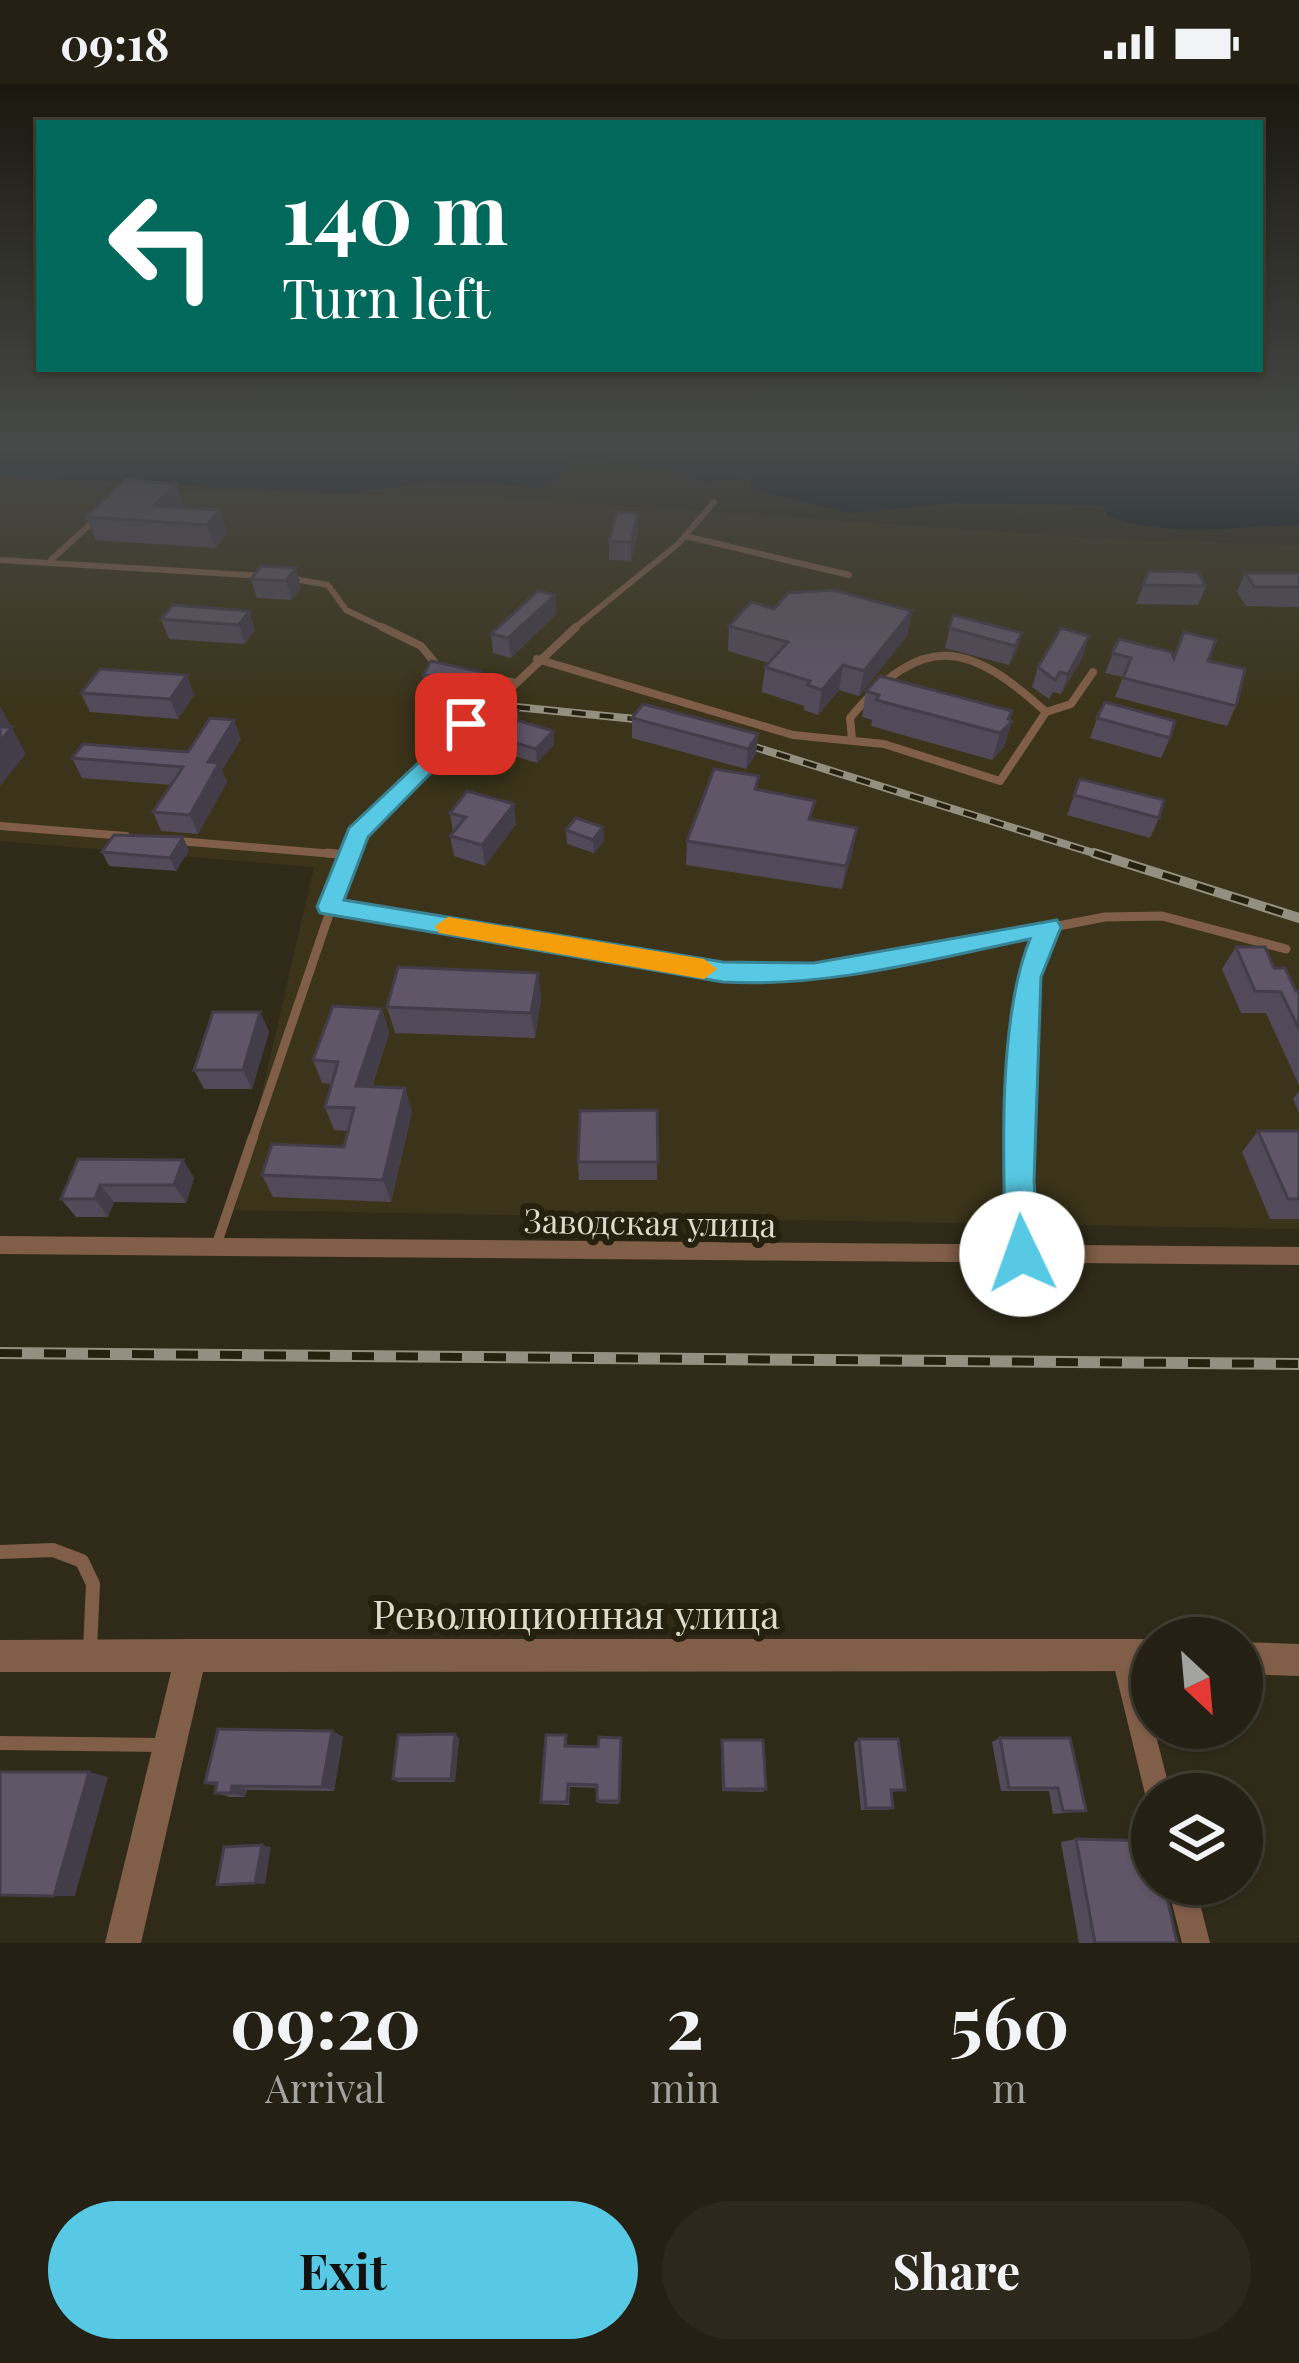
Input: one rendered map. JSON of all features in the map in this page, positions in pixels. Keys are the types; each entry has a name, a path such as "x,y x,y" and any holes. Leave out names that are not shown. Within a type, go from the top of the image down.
{"street":[{"name":"Заводская улица","path":"0,1245 1299,1256"},
{"path":"123,1943 190,1655"},
{"name":"Революционная улица","path":"0,1656 1131,1655"},
{"path":"1263,1659 1299,1660"},
{"path":"1186,1905 1196,1943"}],"lane":[{"path":"51,560 78,535"},
{"path":"216,1247 346,855 377,810 537,658 685,536 850,575"},
{"path":"0,560 319,581 328,585 346,610 421,646 445,671"},
{"path":"537,658 793,735 852,739 1000,781 1046,712 1071,704 1093,672"},
{"path":"852,739 850,718 860,705 898,668 912,662 965,658 994,667 1046,712"},
{"path":"467,674 512,682"},
{"path":"0,826 139,837"},
{"path":"162,839 346,855"},
{"path":"329,907 723,972 772,975 814,973 1105,917 1162,916 1286,949"},
{"path":"1022,1254 1019,1181 1028,977 1048,927"},
{"path":"0,1552 53,1550 82,1561 93,1584 89,1655"},
{"path":"0,1743 170,1745"}],"shaded area":[{"path":"0,535 1045,535 1299,545 1299,1229 235,1210 314,867 0,841"}],"building":[{"path":"611,535 633,535 631,542 609,541"},
{"path":"261,566 296,568 286,581 251,579"},
{"path":"1149,571 1198,572 1206,586 1143,585"},
{"path":"1245,573 1299,573 1299,587 1255,587"},
{"path":"833,590 912,611 864,671 843,665 822,690 807,685 810,681 765,667 788,642 729,626 751,602 774,609 788,593"},
{"path":"538,591 555,595 508,638 491,634"},
{"path":"173,605 249,611 239,625 161,619"},
{"path":"953,615 1022,633 1015,646 949,628"},
{"path":"1061,628 1089,636 1068,674 1060,672 1055,680 1038,667"},
{"path":"1184,632 1216,640 1208,661 1245,669 1236,706 1123,678 1131,658 1112,653 1119,639 1171,652 1174,658"},
{"path":"431,661 481,672 476,680 423,675"},
{"path":"100,669 187,675 170,699 81,693"},
{"path":"880,676 1012,711 1008,719 1012,721 1000,733 876,700 879,695 866,691"},
{"path":"1105,702 1175,721 1170,738 1097,718"},
{"path":"494,703 518,710 510,718 553,731 536,749 493,736 468,761 443,753"},
{"path":"643,704 758,734 748,749 632,718"},
{"path":"210,718 234,720 208,762 219,763 190,815 153,812 183,767 72,758 83,744 188,752"},
{"path":"714,769 759,776 755,789 815,801 809,819 857,828 846,866 687,841"},
{"path":"1080,779 1164,800 1159,818 1074,795"},
{"path":"467,791 514,804 482,845 450,836 466,817 450,813"},
{"path":"576,818 603,827 593,840 566,830"},
{"path":"114,835 183,837 170,858 102,852"},
{"path":"1236,947 1265,947 1274,968 1285,968 1299,991 1299,1029 1281,992 1255,991"},
{"path":"398,967 538,973 531,1013 387,1007"},
{"path":"333,1006 382,1009 356,1086 405,1088 383,1180 262,1175 272,1144 344,1147 354,1108 325,1107 338,1062 313,1060"},
{"path":"213,1012 260,1012 243,1070 194,1070"},
{"path":"657,1110 658,1162 578,1162 580,1111"},
{"path":"1258,1131 1299,1131 1299,1199 1288,1199"},
{"path":"78,1159 183,1160 174,1185 100,1185 95,1199 61,1199"},
{"path":"218,1729 332,1731 322,1787 232,1786 231,1793 215,1793 217,1783 205,1783"},
{"path":"455,1734 451,1779 393,1779 398,1735"},
{"path":"546,1735 566,1735 565,1746 598,1747 599,1737 621,1738 619,1801 597,1801 597,1785 568,1784 567,1802 541,1802"},
{"path":"1000,1738 1070,1738 1086,1811 1063,1811 1058,1788 1009,1788"},
{"path":"859,1739 898,1739 905,1790 891,1790 893,1808 866,1808"},
{"path":"722,1740 763,1740 766,1789 724,1789"},
{"path":"0,1772 89,1772 54,1896 0,1895"},
{"path":"1076,1839 1131,1840 1131,1905 1169,1905 1177,1943 1095,1943"},
{"path":"262,1845 255,1883 217,1885 224,1847"}],"railway":[{"path":"516,707 665,722"},
{"path":"723,737 1103,856"},
{"path":"1094,853 1299,918"},
{"path":"0,1353 1299,1364"}],"slow traffic":[{"path":"448,926 704,969"}],"route":[{"path":"466,724 357,833 329,907 723,972 772,975 814,973 1048,927 1028,977 1019,1181 1022,1254"}]}
